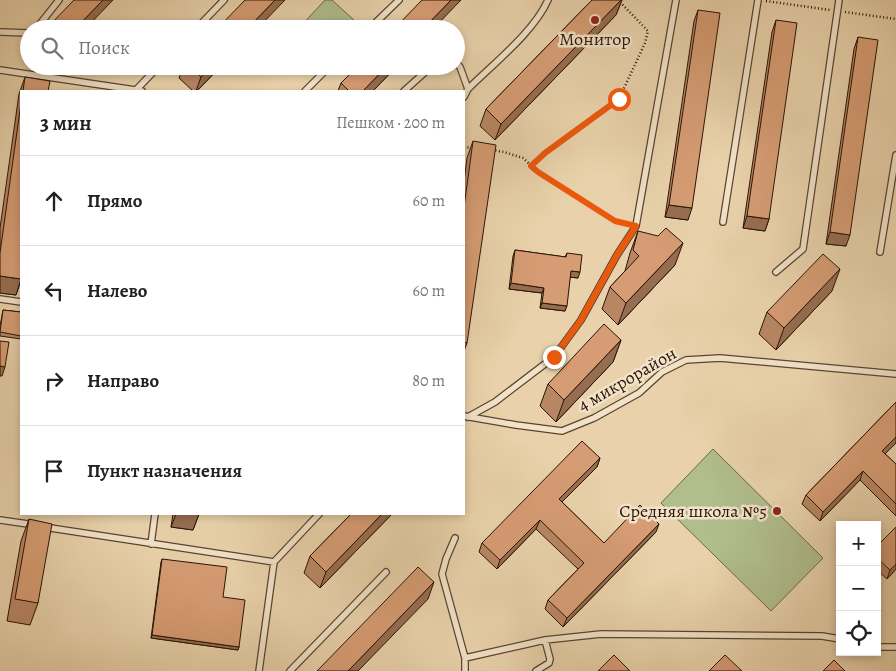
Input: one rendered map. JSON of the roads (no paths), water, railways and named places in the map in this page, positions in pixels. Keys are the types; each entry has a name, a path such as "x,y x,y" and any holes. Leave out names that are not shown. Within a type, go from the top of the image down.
{"lane":[{"path":"43,20 59,0"},
{"path":"205,20 224,0"},
{"path":"378,20 399,0"},
{"path":"465,95 468,89 526,32 544,10 548,0"},
{"path":"466,416 495,402 554,357 581,320 617,255 636,226 676,0"},
{"path":"723,222 758,0"},
{"path":"776,272 803,248 839,0"},
{"path":"0,32 20,33"},
{"path":"0,70 20,73"},
{"path":"33,75 132,90"},
{"path":"140,90 152,75"},
{"path":"306,90 321,75"},
{"path":"405,90 422,75"},
{"path":"463,75 468,89"},
{"path":"880,252 896,155"},
{"path":"0,300 20,302"},
{"name":"4 микрорайон","path":"466,416 562,431 594,418 639,393 662,372 686,360 720,358 896,374"},
{"path":"151,544 155,515"},
{"path":"259,671 274,562 318,515"},
{"path":"0,521 274,562"},
{"path":"455,538 442,574 465,658 465,671"},
{"path":"290,671 386,572"},
{"path":"465,658 546,640 601,634 822,636 836,638"},
{"path":"536,671 549,663 550,659 546,640"},
{"path":"881,647 896,646"}],"place":[{"name":"Монитор","path":"595,20"},
{"name":"Средняя школа №5","path":"777,511"}]}
